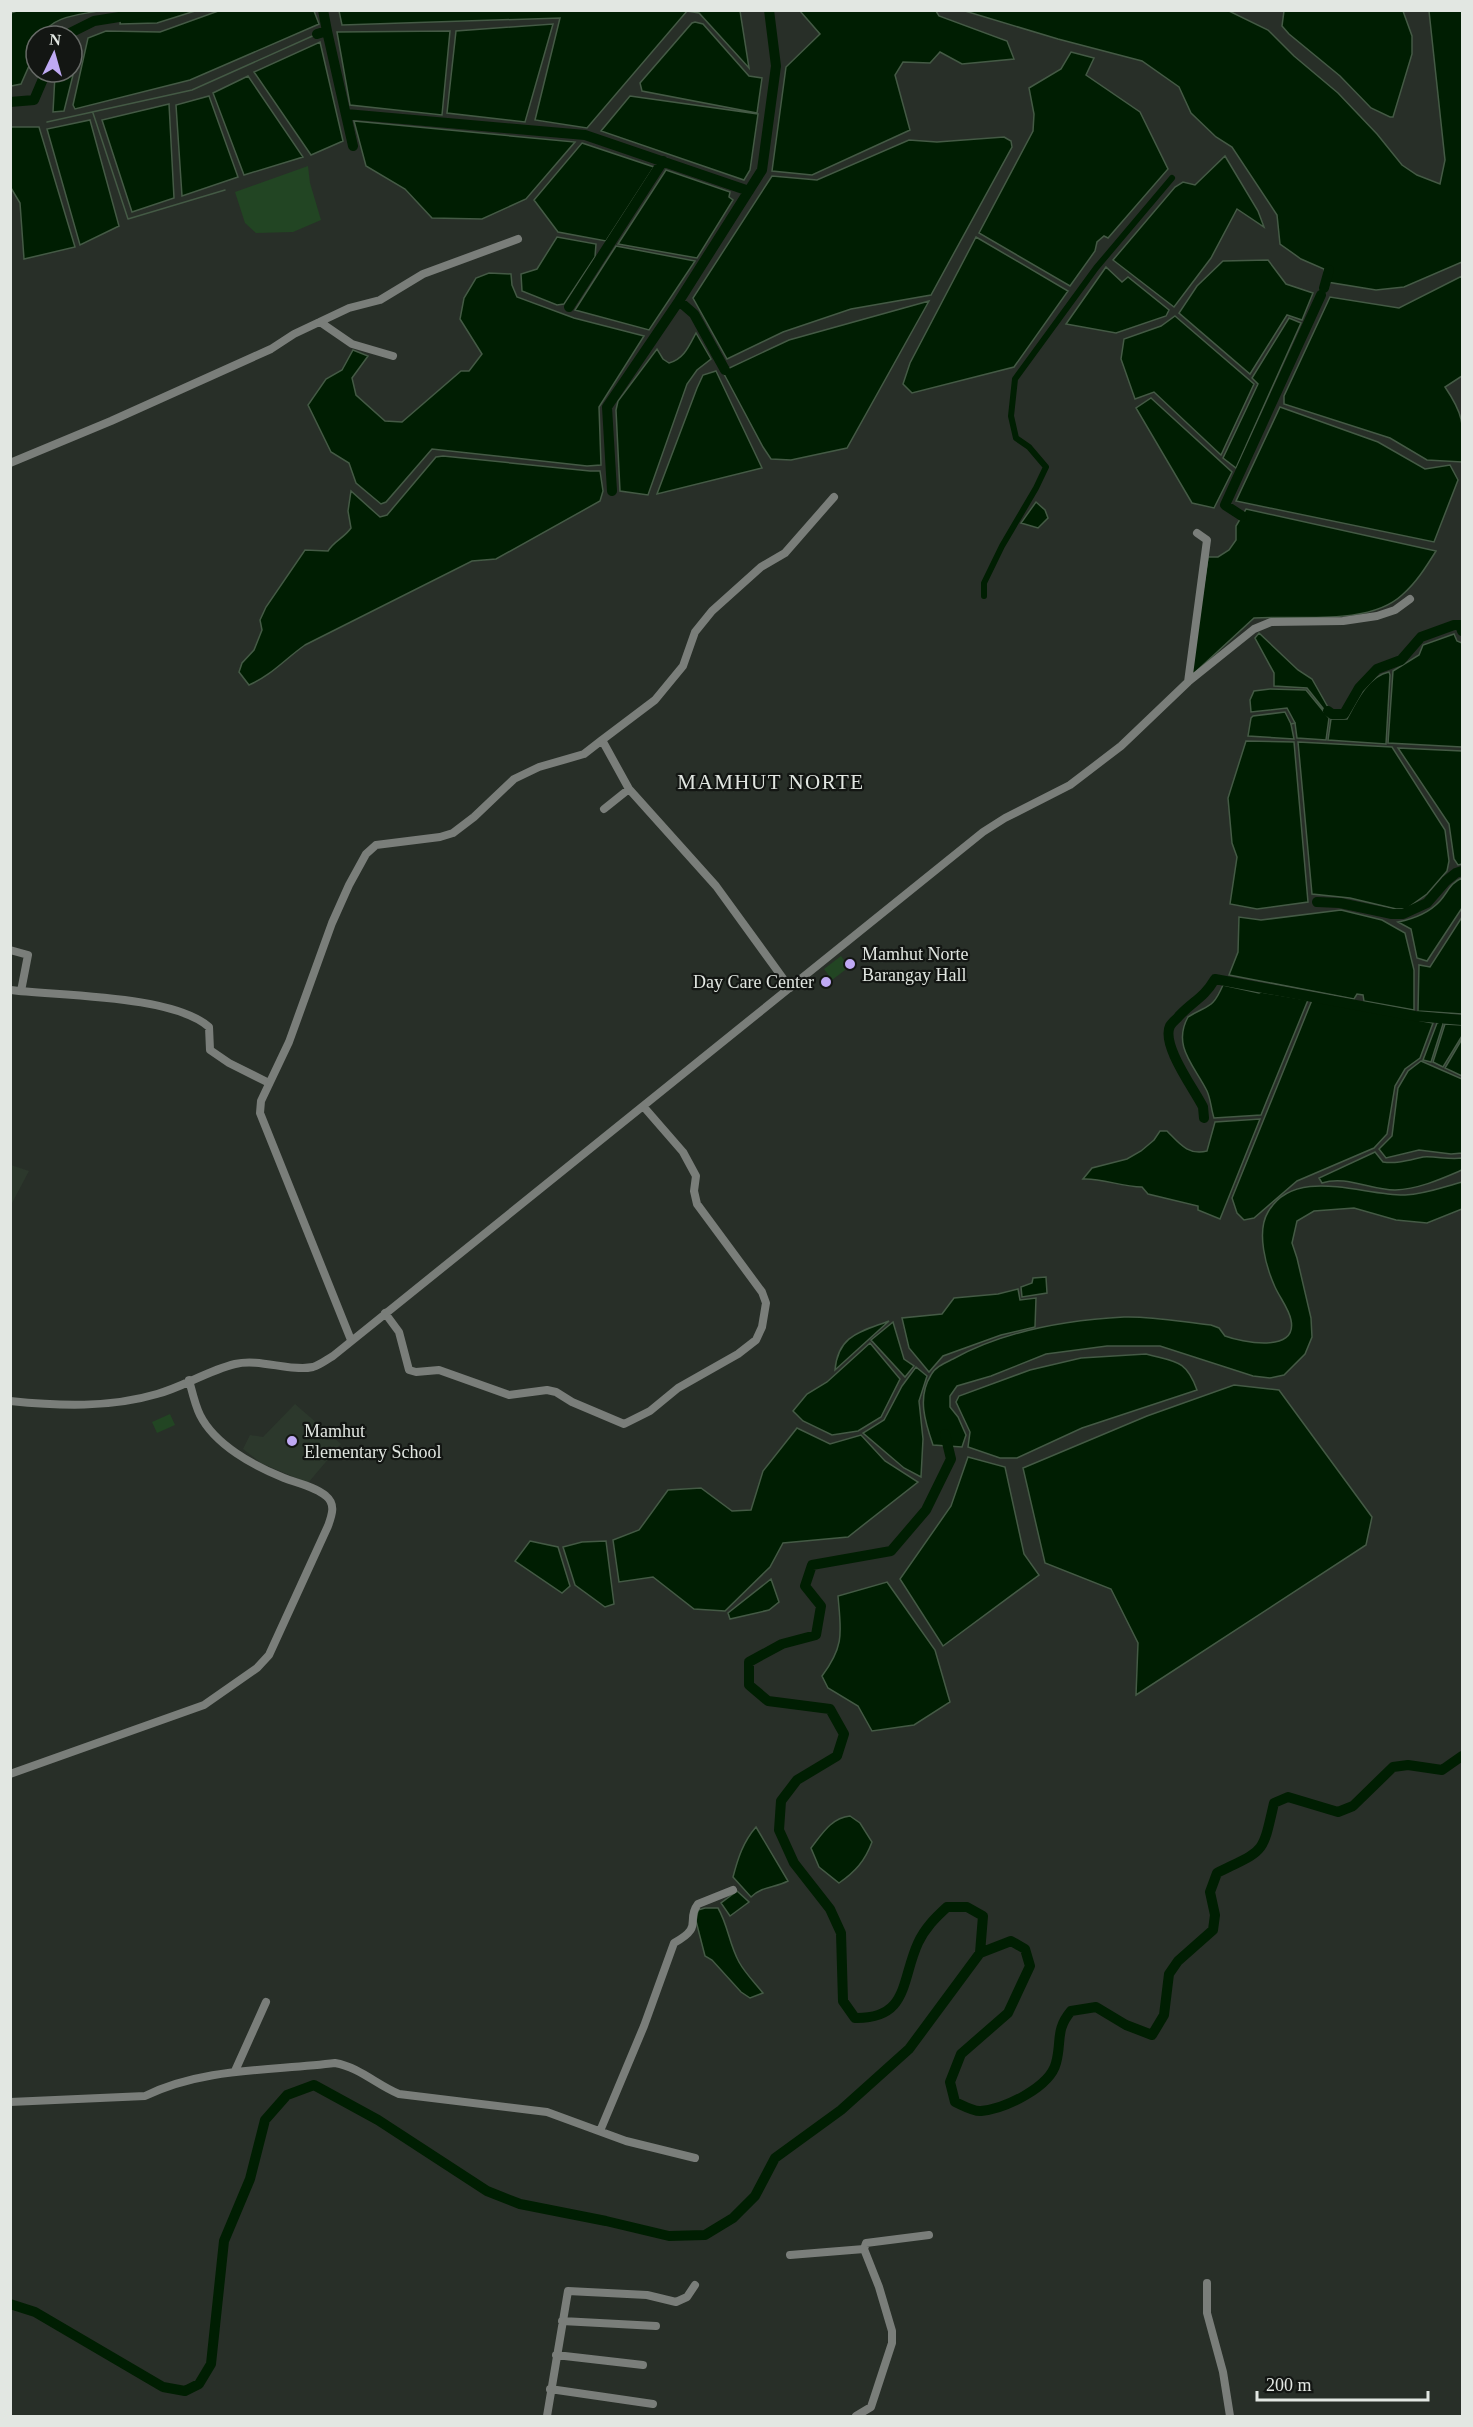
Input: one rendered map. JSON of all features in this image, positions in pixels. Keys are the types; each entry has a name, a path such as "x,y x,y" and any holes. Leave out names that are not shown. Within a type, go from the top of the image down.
{"street":[{"path":"10,463 249,359 349,308 380,300 423,274 519,239"},
{"path":"320,322 352,344 393,356"},
{"path":"351,1340 314,1243 264,1128 260,1113 261,1101 289,1042 332,923 366,854 376,845 440,837 453,833 474,818 514,779 539,767 584,754 655,700 683,666 695,632 712,611 761,567 785,554 834,497"},
{"path":"1188,682 1207,540 1197,533"},
{"path":"10,1401 48,1404 123,1402 159,1394 189,1380 236,1364 266,1362 310,1367 333,1356 982,832 1070,785 1121,746 1188,682 1239,639 1271,622 1343,621 1377,616 1395,610 1410,599"},
{"path":"602,740 629,789 716,886 790,988"},
{"path":"604,809 629,789"},
{"path":"10,950 28,955 21,991"},
{"path":"10,990 170,1007 201,1020 208,1027 210,1050 229,1063 268,1083"},
{"path":"385,1313 399,1332 410,1370 416,1372 439,1370 509,1395 546,1390 556,1392 572,1402 624,1424 650,1411 692,1378 738,1354 756,1340 762,1327 766,1303 762,1292 698,1204 694,1191 696,1176 683,1152 644,1106"},
{"path":"10,1774 204,1705 257,1668 269,1655 328,1526 333,1512 332,1502 325,1494 274,1474 239,1455 217,1436 200,1416 189,1380"},
{"path":"600,2131 644,2026 674,1943 687,1935 694,1926 695,1907 698,1904 733,1890"},
{"path":"235,2071 266,2002"},
{"path":"10,2102 146,2096 163,2086 235,2071 335,2063 350,2065 382,2087 399,2094 539,2110 626,2141 695,2158"},
{"path":"856,2416 872,2407 892,2343 892,2331 879,2287 864,2249 866,2243 929,2235"},
{"path":"790,2254 864,2249"},
{"path":"1208,2283 1207,2313 1223,2372 1230,2416"},
{"path":"546,2416 568,2290 647,2295 676,2302 687,2297 695,2285"},
{"path":"562,2321 656,2326"},
{"path":"556,2355 643,2365"},
{"path":"550,2389 653,2404"}],"shaded area":[{"path":"17,10 98,11 74,15 52,24 24,24 24,77 21,84 11,86 11,13"},
{"path":"221,10 314,11 319,24 190,80 75,109 73,105 78,84 84,84 84,56 88,38 106,31 160,32"},
{"path":"121,11 195,11 157,23 120,24"},
{"path":"339,11 687,11 587,128 535,120 560,18 342,25"},
{"path":"687,11 740,11 749,68 699,13"},
{"path":"800,11 936,11 939,16 1007,41 1014,59 962,64 940,52 930,63 903,62 895,75 910,130 812,175 772,171 786,67 820,34"},
{"path":"965,11 1229,11 1268,30 1294,56 1338,93 1377,134 1402,165 1417,175 1440,184 1445,160 1429,11 1462,11 1462,262 1404,287 1376,290 1327,282 1324,269 1301,259 1280,244 1277,215 1232,147 1216,137 1191,113 1179,87 1142,61"},
{"path":"1284,11 1403,11 1412,36 1412,54 1393,117 1371,108 1340,76 1289,34 1282,26"},
{"path":"695,22 703,24 749,76 762,78 757,113 642,91 640,83"},
{"path":"553,24 525,122 447,113 456,31"},
{"path":"450,31 442,115 350,105 337,32"},
{"path":"320,42 343,141 311,155 254,72"},
{"path":"1071,52 1094,58 1086,75 1140,112 1168,169 1108,238 1104,236 1097,242 1095,251 1070,286 979,233 1033,131 1034,114 1029,88 1061,69"},
{"path":"248,76 303,157 244,175 213,93"},
{"path":"55,84 71,84 64,111 53,112"},
{"path":"209,96 238,177 182,196 176,105"},
{"path":"630,96 758,114 750,170 744,180 601,131"},
{"path":"169,104 174,198 132,212 102,120"},
{"path":"90,120 119,226 80,245 47,129"},
{"path":"354,121 575,142 526,199 482,219 432,218 405,189 366,166"},
{"path":"11,127 39,127 75,247 24,259 20,203 11,188"},
{"path":"1004,137 1011,141 1012,147 931,295 851,309 783,332 727,359 693,298 772,176 817,180 909,140 937,142"},
{"path":"582,143 654,167 606,241 558,232 534,200"},
{"path":"1225,156 1258,211 1264,227 1237,209 1211,258 1174,307 1113,260 1175,187 1183,182 1195,185"},
{"path":"308,166 310,183 321,220 293,232 256,233 245,223 235,192"},
{"path":"666,170 730,192 729,197 733,200 697,258 618,244"},
{"path":"557,237 596,244 595,257 564,304 557,305 522,291 521,274 537,269"},
{"path":"976,237 1068,291 1014,367 912,393 903,384 910,363"},
{"path":"616,246 695,261 649,330 575,310"},
{"path":"1268,260 1286,284 1313,293 1302,320 1287,315 1250,374 1179,313 1197,286 1223,261"},
{"path":"1106,267 1122,282 1128,277 1169,310 1166,316 1116,333 1066,324"},
{"path":"489,273 511,274 512,285 517,297 574,318 644,336 599,407 601,465 587,466 432,449 386,502 381,504 356,483 349,463 331,452 308,405 326,379 342,370 353,350 368,356 352,378 356,395 385,421 402,422 461,371 469,371 482,354 460,319 464,298 476,278"},
{"path":"1462,276 1462,376 1445,387 1457,407 1462,423 1462,462 1427,460 1390,438 1284,404 1284,396 1330,297 1399,308"},
{"path":"929,301 847,448 791,460 771,459 724,374 725,370 789,340"},
{"path":"1175,316 1254,384 1221,455 1154,392 1135,399 1121,359 1124,339 1161,326"},
{"path":"1289,318 1301,323 1236,468 1223,458 1258,384 1252,378"},
{"path":"696,333 711,359 697,370 687,384 648,495 620,491 616,410 618,401 657,349 663,359 669,363 674,361 686,351"},
{"path":"716,371 762,468 657,494 703,375"},
{"path":"1151,398 1232,472 1214,508 1192,503 1136,408"},
{"path":"1280,407 1378,442 1425,469 1450,465 1458,480 1434,542 1236,501"},
{"path":"436,457 600,471 603,491 600,501 496,559 472,561 305,645 272,672 249,685 239,672 242,663 254,650 262,630 260,620 266,607 305,550 328,551 351,528 348,511 351,491 380,517 387,515"},
{"path":"1036,502 1045,510 1048,518 1038,528 1021,523"},
{"path":"1246,509 1436,551 1412,585 1388,605 1371,611 1332,617 1254,618 1190,677 1208,557 1218,557 1229,550 1236,540 1236,526"},
{"path":"1259,633 1298,670 1312,679 1329,709 1326,712 1307,688 1274,686 1274,673 1255,638"},
{"path":"1454,634 1457,641 1462,643 1462,747 1388,743 1393,671 1419,655 1423,645"},
{"path":"1389,672 1386,744 1328,740 1331,719 1347,719 1369,684 1382,674"},
{"path":"1306,690 1329,718 1326,740 1297,738 1295,723 1287,708 1251,712 1250,700 1254,691"},
{"path":"1285,712 1291,724 1294,739 1248,736 1253,716"},
{"path":"1246,741 1294,742 1308,902 1257,909 1230,904 1237,857 1232,843 1228,798"},
{"path":"1298,742 1392,747 1445,830 1449,861 1447,871 1427,894 1406,909 1396,909 1350,898 1312,894"},
{"path":"1398,748 1462,751 1462,864 1458,865 1454,859 1449,824"},
{"path":"1462,878 1462,908 1427,961 1417,958 1411,929 1398,922 1431,909 1452,885"},
{"path":"1341,910 1382,920 1405,933 1414,970 1414,1010 1364,1001 1363,995 1357,994 1354,999 1229,975 1238,952 1239,917 1261,920"},
{"path":"1462,917 1462,1014 1418,1011 1419,965 1430,967"},
{"path":"841,956 849,967 832,980 824,969"},
{"path":"1223,985 1308,1000 1261,1115 1214,1118 1207,1091 1191,1064 1184,1046 1182,1037 1188,1017 1213,1003"},
{"path":"1312,1000 1433,1023 1420,1058 1405,1069 1395,1086 1387,1134 1374,1148 1297,1181 1254,1218 1244,1220 1237,1213 1232,1198"},
{"path":"1442,1021 1431,1062 1423,1060 1437,1023"},
{"path":"1445,1024 1462,1025 1462,1036 1443,1067 1433,1062"},
{"path":"1462,1039 1462,1076 1445,1068"},
{"path":"1421,1061 1462,1079 1462,1153 1419,1150 1386,1158 1379,1149 1392,1136 1398,1088 1408,1071"},
{"path":"1260,1119 1220,1219 1198,1210 1198,1206 1148,1194 1142,1187 1083,1179 1092,1168 1127,1159 1141,1151 1154,1140 1160,1131 1167,1131 1189,1150 1200,1152 1207,1151 1215,1122"},
{"path":"1375,1152 1383,1162 1423,1157 1462,1158 1462,1170 1421,1186 1395,1190 1340,1181 1322,1183 1319,1178"},
{"path":"10,1165 29,1171 11,1205"},
{"path":"1462,1182 1462,1209 1427,1223 1396,1220 1354,1208 1314,1211 1297,1221 1292,1243 1311,1318 1312,1337 1305,1354 1284,1375 1270,1378 1253,1376 1160,1346 1107,1346 1046,1354 991,1376 957,1386 950,1396 950,1407 958,1417 966,1435 962,1447 933,1445 925,1419 923,1401 927,1383 938,1367 973,1349 1014,1334 1058,1324 1124,1317 1157,1318 1211,1325 1219,1328 1225,1336 1255,1343 1277,1342 1286,1338 1291,1331 1291,1320 1266,1260 1263,1229 1268,1212 1280,1198 1295,1190 1312,1186 1331,1186 1405,1195 1427,1192"},
{"path":"1046,1277 1047,1293 1022,1297 1021,1287 1032,1283 1033,1278"},
{"path":"1018,1289 1020,1300 1036,1298 1035,1327 1001,1335 943,1356 929,1372 909,1348 902,1318 942,1314 954,1298 998,1294"},
{"path":"889,1321 835,1370 837,1358 846,1342 860,1332"},
{"path":"893,1322 904,1359 914,1366 905,1377 871,1340"},
{"path":"870,1343 900,1379 881,1417 858,1431 832,1435 803,1421 793,1411 807,1394 827,1382"},
{"path":"1146,1354 1178,1363 1184,1367 1197,1390 1082,1428 1017,1458 1000,1458 968,1447 970,1432 956,1402 959,1396 1030,1370 1081,1358"},
{"path":"916,1367 927,1376 919,1401 923,1439 921,1477 904,1468 863,1433 884,1420 902,1386"},
{"path":"1234,1385 1279,1390 1372,1517 1366,1545 1136,1695 1138,1643 1111,1589 1045,1563 1023,1468 1147,1416"},
{"name":"Mamhut Elementary School","path":"295,1404 341,1444 308,1483 261,1463 243,1449 250,1435 263,1437"},
{"path":"170,1414 175,1425 157,1433 152,1422"},
{"path":"797,1428 830,1444 861,1435 885,1461 918,1482 848,1537 783,1543 770,1567 725,1611 694,1609 653,1577 619,1582 613,1540 639,1530 668,1490 701,1488 732,1511 751,1510 763,1471"},
{"path":"968,1457 1005,1467 1024,1554 1039,1575 943,1646 900,1579 951,1506"},
{"path":"530,1541 558,1547 570,1586 562,1593 515,1561"},
{"path":"606,1541 614,1604 605,1607 575,1585 563,1547 582,1542"},
{"path":"771,1579 779,1602 769,1610 730,1619 728,1613"},
{"path":"887,1582 935,1650 950,1702 914,1725 872,1731 858,1706 828,1688 822,1676 835,1655 840,1638 838,1596"},
{"path":"850,1816 860,1823 872,1842 859,1866 839,1883 819,1867 811,1848 832,1823"},
{"path":"756,1827 788,1881 760,1891 751,1897 733,1877 742,1850"},
{"path":"737,1891 749,1902 730,1916 721,1903"},
{"path":"718,1908 739,1962 763,1993 750,1998 741,1992 712,1960 705,1956 696,1921 698,1910"}],"waterway":[{"path":"84,26 94,21 163,10"},
{"path":"317,34 327,31 323,10"},
{"path":"612,491 607,407 679,301 762,170 776,66 769,10"},
{"path":"327,31 353,146"},
{"path":"47,122 192,90 317,34"},
{"path":"10,102 34,100 41,84"},
{"path":"93,113 128,219 225,190"},
{"path":"346,114 585,135 749,191"},
{"path":"569,307 663,161"},
{"path":"984,596 984,583 1046,467 1029,447 1016,438 1011,416 1015,379 1096,268 1172,178"},
{"path":"1324,288 1329,270"},
{"path":"1242,516 1225,505 1321,295"},
{"path":"679,301 694,314 725,370"},
{"path":"1328,711 1332,714 1344,714 1359,688 1377,669 1401,660 1421,637 1454,625 1460,625 1462,631"},
{"path":"1291,724 1295,723"},
{"path":"1317,902 1340,903 1392,914 1403,914 1427,903 1446,881 1462,871"},
{"path":"1204,1118 1203,1107 1174,1055 1168,1034 1172,1023 1211,986 1215,979 1415,1016 1462,1020"},
{"path":"10,2304 35,2312 163,2387 185,2391 199,2384 211,2364 224,2241 250,2179 265,2120 287,2095 314,2085 378,2120 487,2191 520,2204 669,2236 705,2235 733,2218 755,2196 775,2158 841,2110 909,2049 980,1953 983,1916 967,1907 947,1907 921,1938 905,1983 894,2004 885,2012 873,2017 855,2018 843,2001 841,1933 830,1909 794,1863 779,1830 781,1801 797,1780 837,1756 844,1734 830,1709 768,1701 749,1685 749,1662 782,1644 816,1635 821,1606 805,1586 812,1565 891,1551 926,1510 951,1459 945,1434"},
{"path":"980,1953 1011,1941 1025,1949 1030,1966 1008,2013 961,2054 950,2082 955,2102 978,2111 1014,2101 1045,2080 1056,2063 1061,2030 1071,2011 1096,2007 1126,2025 1152,2035 1164,2015 1169,1974 1178,1961 1213,1930 1215,1915 1210,1892 1217,1873 1259,1849 1267,1833 1274,1803 1288,1797 1338,1812 1353,1806 1393,1767 1408,1765 1442,1770 1462,1756"}],"place":[{"name":"Mamhut Norte Barangay Hall","path":"850,964"},
{"name":"Day Care Center","path":"826,982"},
{"name":"Mamhut Elementary School","path":"292,1441"}],"district":[{"name":"MAMHUT NORTE","path":"771,782"}]}
